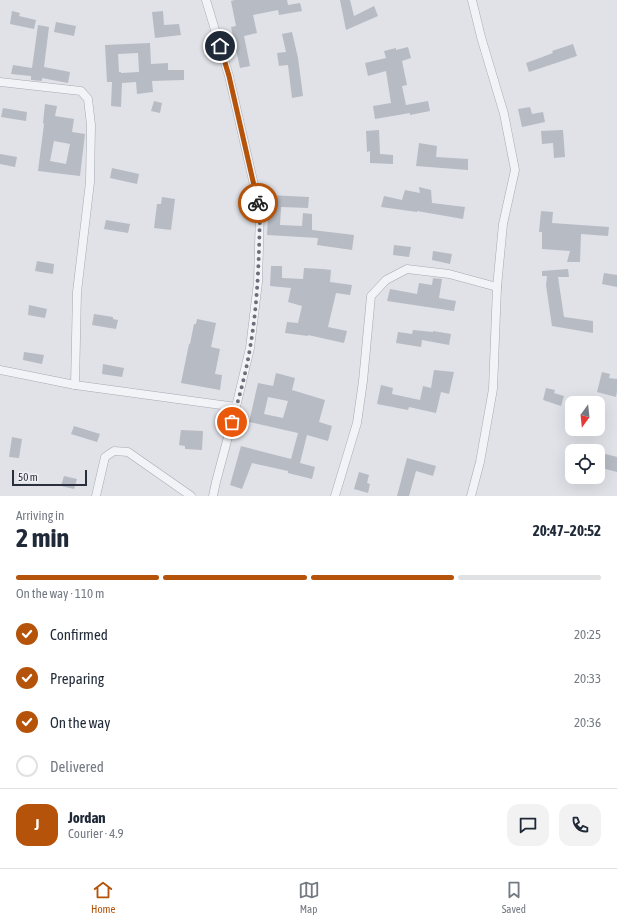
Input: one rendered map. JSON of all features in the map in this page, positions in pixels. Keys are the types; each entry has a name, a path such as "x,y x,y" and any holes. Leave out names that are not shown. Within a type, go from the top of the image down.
{"street":[{"path":"206,0 229,76 260,211 258,282 251,341 213,496"},
{"path":"471,496 480,462 493,390 497,287 503,224 515,170 504,114 481,37 472,0"},
{"path":"0,82 81,90 88,99 91,125 90,182 77,292 75,384"},
{"path":"335,496 357,423 372,296 386,280 407,270 449,274 497,287"},
{"path":"0,370 75,384 236,407"},
{"path":"96,496 105,457 114,451 128,452 191,496"}],"building":[{"path":"287,0 288,5 300,3 302,11 279,15 278,10 253,15 257,33 244,36 250,66 240,68 231,27 236,26 231,1"},
{"path":"340,0 350,0 354,16 374,6 378,16 346,30"},
{"path":"12,11 20,13 19,16 36,20 34,29 10,24"},
{"path":"163,11 164,25 179,24 181,35 155,38 152,12"},
{"path":"56,22 76,26 74,36 54,32"},
{"path":"38,25 49,27 44,67 70,72 68,83 42,78 42,81 31,80 31,76 11,74 13,65 32,68"},
{"path":"292,32 298,58 303,96 292,98 288,65 279,66 277,53 286,52 282,34"},
{"path":"150,43 151,64 168,63 168,70 184,70 184,80 152,81 153,92 137,94 136,82 122,83 121,107 111,106 112,82 107,82 105,45","holes":["138,53 139,72 119,72 118,54"]},
{"path":"573,44 577,56 529,72 526,63 553,53 552,51"},
{"path":"408,47 411,58 402,61 407,85 402,86 406,105 428,101 430,111 375,119 373,106 391,103 386,71 368,76 365,63 386,58 384,51"},
{"path":"154,101 162,103 160,113 151,111"},
{"path":"45,104 57,106 55,116 74,119 72,132 85,134 80,176 38,171","holes":["54,141 70,144 66,164 50,161"]},
{"path":"530,107 532,114 543,112 545,122 522,127 518,109"},
{"path":"3,108 27,112 26,121 1,117"},
{"path":"379,130 380,154 393,155 393,164 370,163 370,151 367,152 366,131"},
{"path":"563,130 565,157 554,158 553,143 542,144 541,131"},
{"path":"419,143 437,146 436,157 468,159 468,170 416,166"},
{"path":"0,154 17,157 15,167 0,164"},
{"path":"112,168 139,174 137,184 110,178"},
{"path":"419,187 431,190 432,203 465,207 463,219 417,211 381,207 384,196 402,200 405,190 420,193"},
{"path":"269,195 309,197 308,208 281,207 280,225 302,226 303,213 312,214 312,230 354,235 352,250 317,245 318,238 267,235"},
{"path":"162,197 175,199 171,230 154,228 157,204 161,204"},
{"path":"541,211 553,212 552,223 609,227 608,236 581,234 580,262 567,262 570,251 542,249 542,232 539,232"},
{"path":"106,220 130,224 128,233 104,229"},
{"path":"394,245 411,247 409,257 393,255"},
{"path":"433,251 452,254 450,264 432,260"},
{"path":"37,261 54,264 53,274 35,271"},
{"path":"271,266 282,266 282,278 303,279 304,268 331,270 330,282 352,285 350,295 336,293 328,327 347,331 344,343 308,335 285,333 287,322 298,323 302,306 288,302 291,288 270,286"},
{"path":"568,269 569,277 558,277 564,317 593,321 593,333 552,326 546,285 547,276 542,276 542,271"},
{"path":"604,273 617,275 617,287 602,284"},
{"path":"433,278 442,279 439,298 456,301 454,311 387,301 390,289 417,294 419,283 432,285"},
{"path":"29,305 47,309 45,318 28,315"},
{"path":"94,314 113,317 113,319 118,320 116,329 92,325"},
{"path":"197,319 216,323 211,347 220,349 215,374 222,375 220,390 181,383 194,324 196,324"},
{"path":"413,330 451,334 449,345 422,340 421,347 396,343 398,332 412,334"},
{"path":"24,352 44,355 42,364 23,360"},
{"path":"103,364 124,368 122,377 102,374"},
{"path":"434,370 454,372 449,394 441,392 436,413 409,407 408,410 377,404 381,385 393,388 392,394 420,400 423,386 431,388"},
{"path":"602,372 610,374 609,378 617,379 616,397 597,392"},
{"path":"276,373 295,378 292,390 325,400 319,422 332,426 328,441 307,435 300,463 315,467 312,479 288,473 288,471 252,463 242,489 230,485 241,446 291,459 298,433 249,422 258,383 273,386","holes":["268,397 288,401 283,418 264,414"]},
{"path":"546,388 555,390 554,393 564,396 561,406 543,400"},
{"path":"74,426 100,434 97,442 71,434"},
{"path":"181,430 203,431 202,450 185,449 185,446 179,445"},
{"path":"12,437 22,439 19,458 9,457"},
{"path":"605,454 617,457 617,472 605,469"},
{"path":"407,458 436,466 433,476 416,471 409,496 397,496"},
{"path":"359,472 369,475 367,483 370,484 368,493 354,489"},
{"path":"64,476 77,479 74,489 61,486"}],"way so far":[{"path":"232,422 250,348 258,282 260,211 258,203"}],"route":[{"path":"220,46 229,76 258,203"}]}
